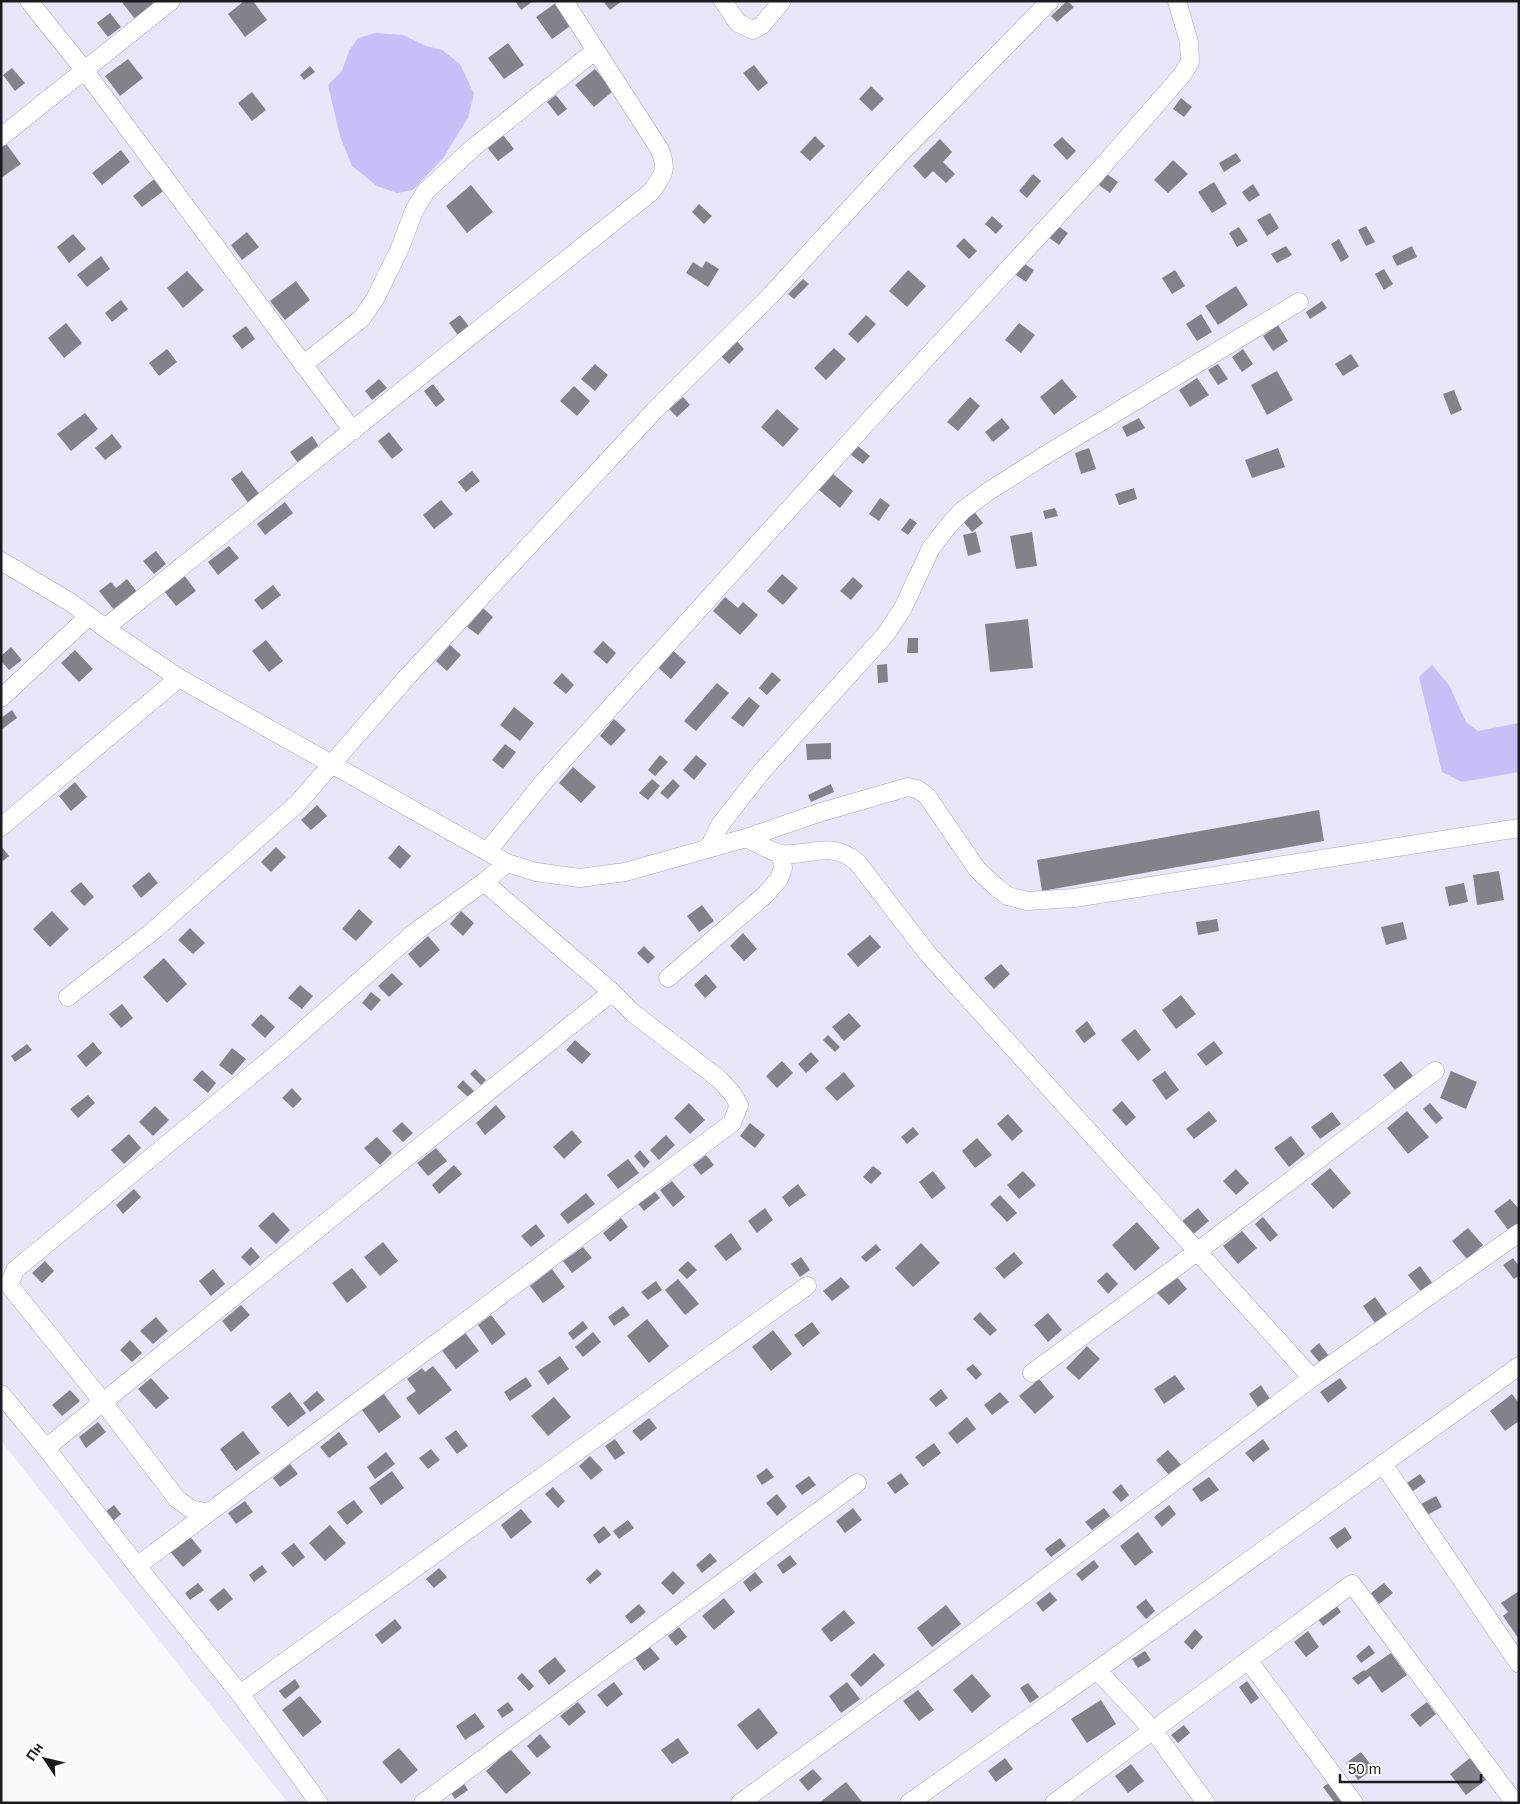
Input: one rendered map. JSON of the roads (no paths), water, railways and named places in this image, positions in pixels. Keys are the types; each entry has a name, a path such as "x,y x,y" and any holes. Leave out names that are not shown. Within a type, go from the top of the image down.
{"street":[{"path":"30,1 353,430"},
{"path":"1,137 171,1"},
{"path":"105,628 651,192 664,172 665,163 660,150 564,1"},
{"path":"723,1 738,23 753,30 762,25 782,1"},
{"path":"487,852 546,779 873,416 1094,176 1182,75 1190,62 1189,42 1177,1"},
{"path":"68,997 153,931 298,803 408,676 654,411 770,296 1040,5"},
{"path":"304,365 362,318 375,299 400,248 414,211 426,191 474,147 596,50"},
{"path":"709,848 720,825 763,770 886,634 904,608 931,548 963,510 1044,456 1300,302"},
{"path":"1,561 70,602 179,678 507,863 536,872 580,878 625,872 746,838 818,812 908,787 918,789 927,796 977,869 1008,896 1027,901 1074,898 1519,828"},
{"path":"1,698 89,616"},
{"path":"1,827 179,678"},
{"path":"746,838 780,854 824,850 836,851 846,854 857,862 928,954 1312,1378"},
{"path":"668,978 765,895 780,879 783,868 780,854"},
{"path":"208,1513 191,1508 177,1499 103,1402 9,1285 15,1270 279,1052 415,932 507,863"},
{"path":"138,1566 732,1123 739,1105 732,1092 719,1079 633,1013 612,992 484,882"},
{"path":"46,1448 612,992"},
{"path":"1032,1373 1198,1252 1435,1071"},
{"path":"740,1803 938,1659 1312,1378 1519,1233"},
{"path":"240,1694 807,1286"},
{"path":"909,1803 1383,1464 1516,1374"},
{"path":"1,1394 46,1448 240,1694 319,1803"},
{"path":"1383,1464 1519,1664"},
{"path":"423,1803 857,1483"},
{"path":"1056,1802 1352,1584 1515,1803"},
{"path":"1248,1660 1354,1803"},
{"path":"1097,1670 1153,1730 1206,1803"}]}
